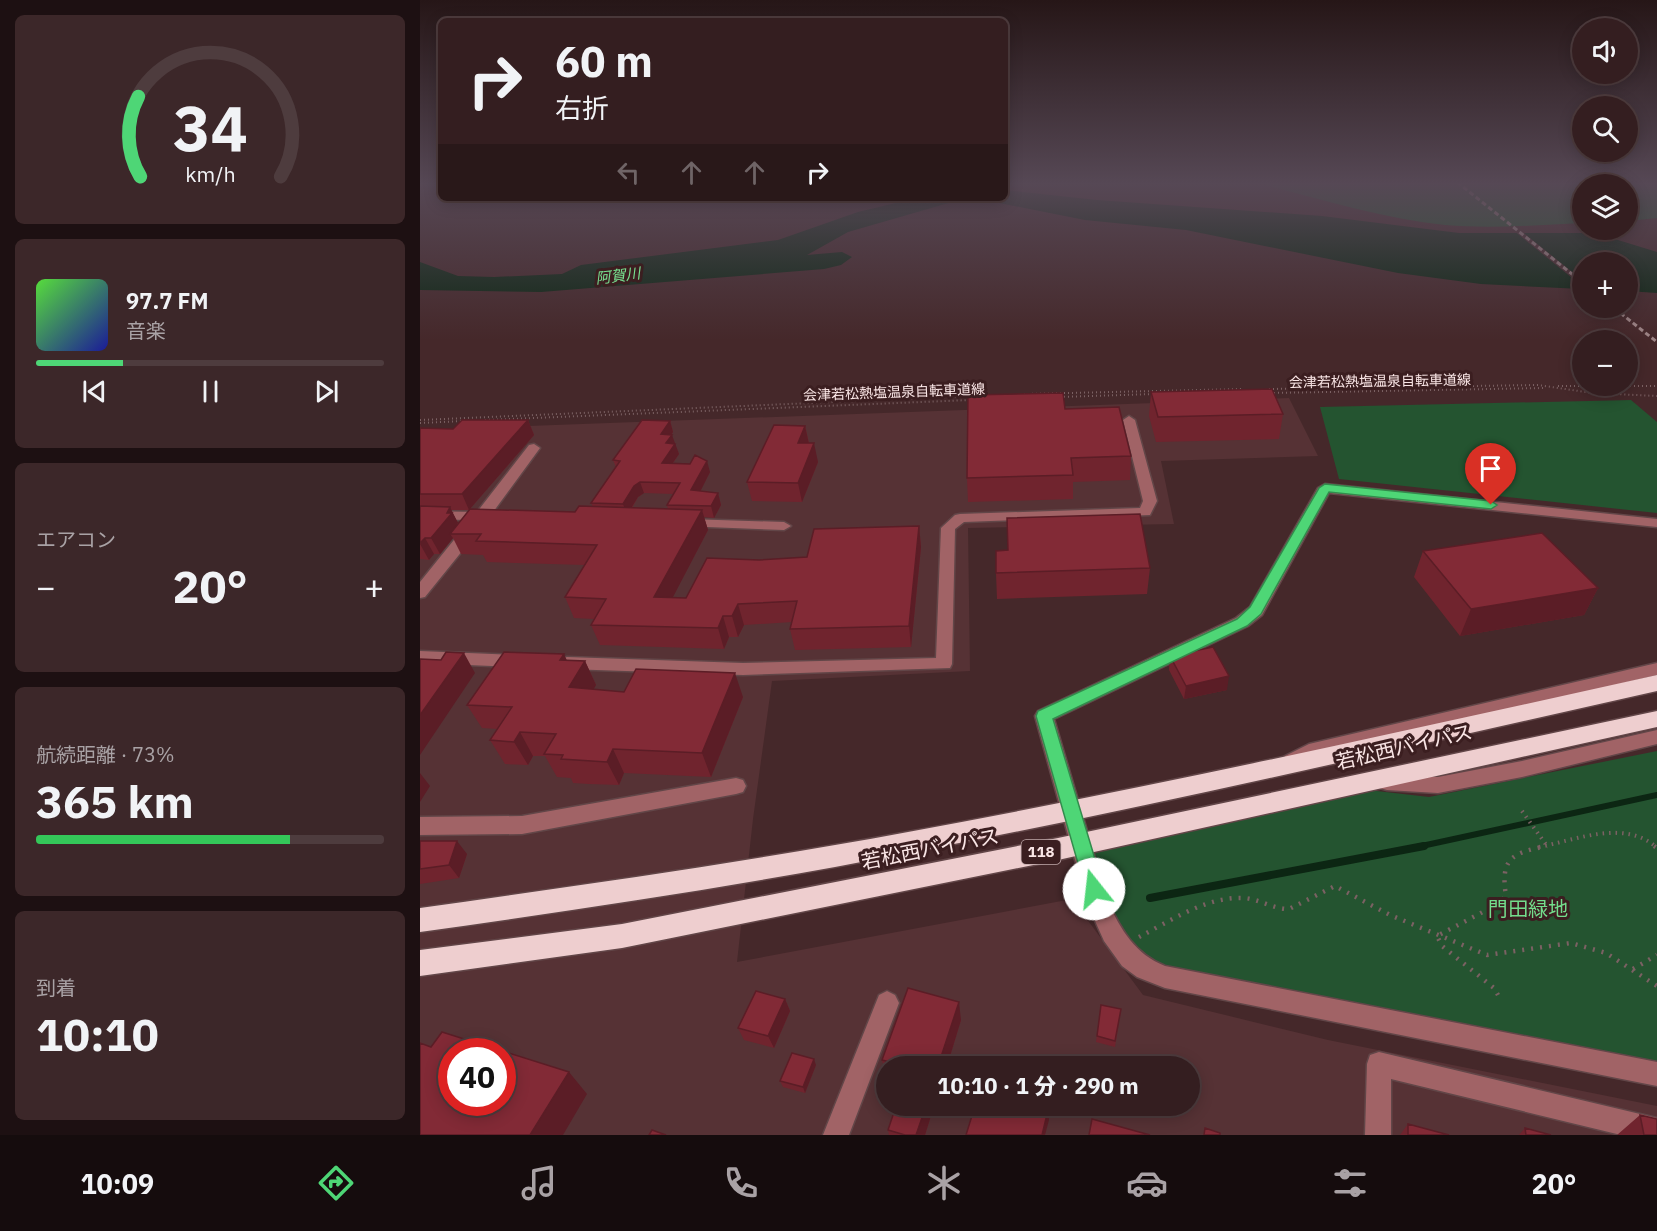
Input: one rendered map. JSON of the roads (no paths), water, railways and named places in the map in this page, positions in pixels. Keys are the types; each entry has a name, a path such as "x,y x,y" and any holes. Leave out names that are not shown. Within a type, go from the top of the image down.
{"highway":[{"name":"若松西バイパス","path":"420,920 636,889 907,843 1509,718 1657,683"},
{"name":"若松西バイパス","path":"420,963 622,936 1081,844 1657,719"}],"street":[{"path":"420,657 743,669 944,664 948,528 960,518 1145,512 1150,501 1129,420"},
{"path":"420,593 534,448"},
{"path":"1657,523 1325,488 1256,610 1242,622 1044,716 1098,903 1120,947 1145,969 1165,977 1657,1074"},
{"path":"420,514 504,517"},
{"path":"667,522 784,526"},
{"path":"1286,765 1309,750 1657,669"},
{"path":"1375,781 1438,785 1522,769 1657,737"},
{"path":"420,826 522,825 736,786"},
{"path":"836,1135 887,1003"},
{"path":"1378,1135 1379,1064 1657,1131"}],"water":[{"name":"阿賀川","path":"792,235 843,235 807,255 842,252 852,257 841,265 824,269 541,292 420,290 420,262 458,276 494,277 562,274 581,265 778,240"},
{"path":"1210,235 1572,235 1572,240 1618,240 1657,252 1657,293 1638,292 1638,252 1572,252 1572,289 1481,284 1398,273"}],"waterway":[{"path":"1417,847 1657,795"},
{"path":"1150,898 1424,846"}],"railway":[{"path":"1523,235 1572,274"},
{"path":"1627,318 1657,342"}],"park label":[{"name":"門田緑地","path":"1528,909"}]}
